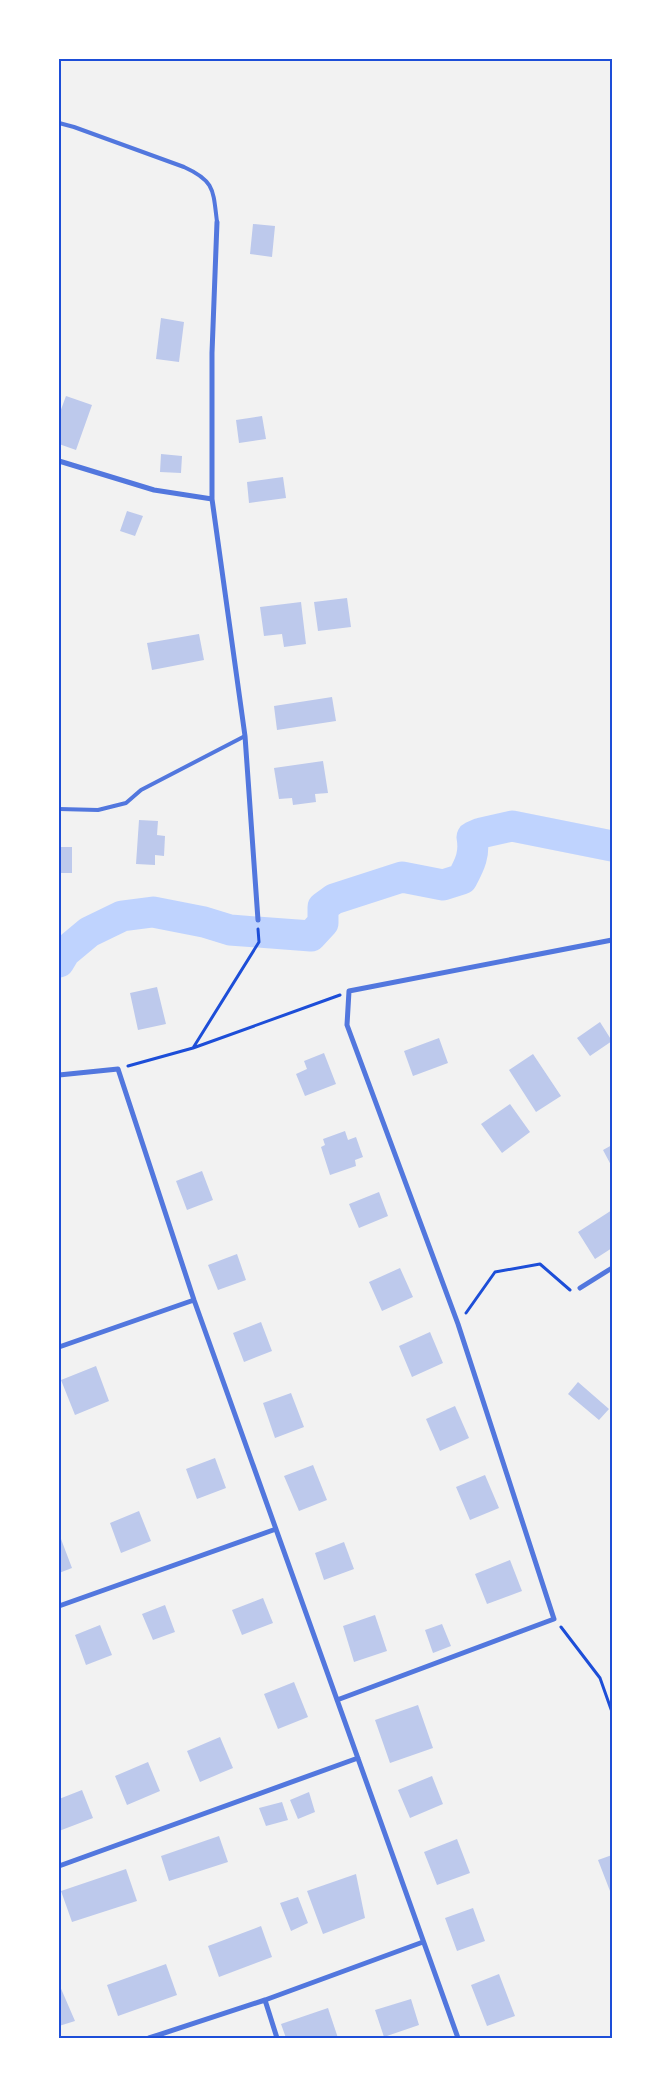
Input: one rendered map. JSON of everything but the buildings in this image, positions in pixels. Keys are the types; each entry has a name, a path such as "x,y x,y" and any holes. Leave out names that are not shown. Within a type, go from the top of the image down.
{"street":[{"path":"217,222 212,354 212,499 245,736 258,920"},
{"path":"59,460 154,490 212,499"},
{"path":"337,1700 554,1619 458,1324 347,1025 349,991 612,940"},
{"path":"59,1075 118,1069 194,1300 458,2038"},
{"path":"580,1288 612,1268"},
{"path":"59,1347 194,1300"},
{"path":"59,1606 276,1529"},
{"path":"59,1866 358,1758"},
{"path":"149,2038 265,2000 423,1942"},
{"path":"265,2000 277,2038"}],"lane":[{"path":"59,123 184,166 201,175 213,192 217,222"},
{"path":"59,809 98,810 126,803 141,790 245,736"}],"path":[{"path":"193,1048 259,942"},
{"path":"118,1069 193,1048 349,991"},
{"path":"458,1324 494,1272 540,1264 572,1291 580,1288"},
{"path":"554,1619 600,1678 612,1712"}],"water":[{"path":"551,824 560,824 568,827 571,835 567,844 563,847 555,844 550,839 548,832"},
{"path":"420,870 431,871 434,883 439,884 436,893 425,893 421,896 414,891 407,877 411,873"}],"waterway":[{"path":"59,962 65,952 89,932 122,916 153,912 204,922 230,930 311,936 323,923 323,907 334,899 402,877 443,885 462,879 471,859 473,849 472,837 512,826 612,846"}]}
